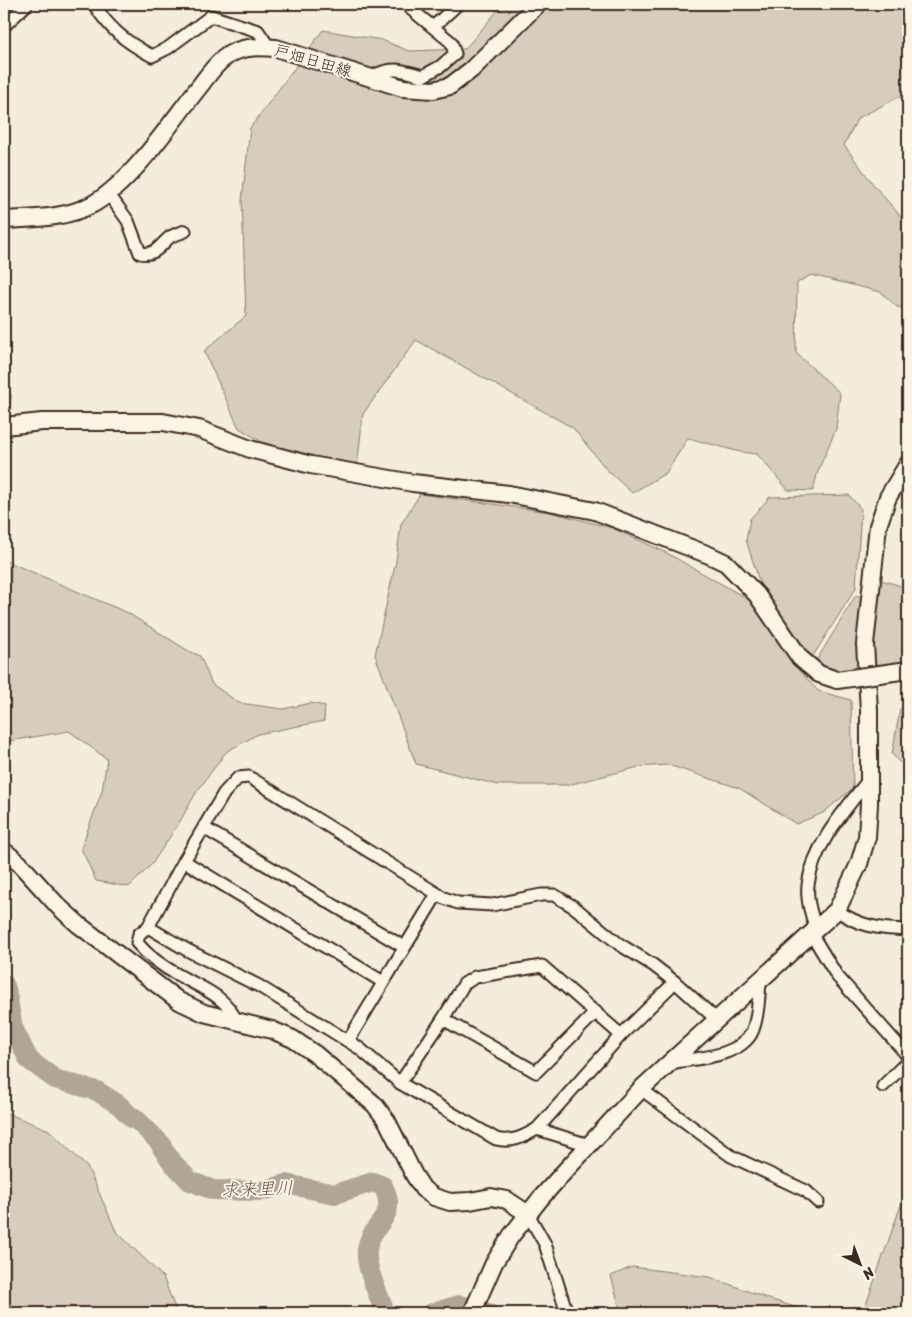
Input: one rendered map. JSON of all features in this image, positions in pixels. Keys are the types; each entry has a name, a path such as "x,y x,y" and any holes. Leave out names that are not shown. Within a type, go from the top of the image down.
{"street":[{"path":"4,26 27,4"},
{"path":"94,4 102,18 128,43 152,56 168,48 211,16 258,32 269,48"},
{"path":"371,77 383,71 395,69 423,76 442,66 455,54 451,42 412,10 408,4"},
{"path":"432,27 458,4"},
{"name":"戸畑日田線","path":"4,220 61,216 94,203 108,193 141,161 222,59 244,48 276,48 404,88 433,90 450,86 472,70 538,4"},
{"path":"108,193 128,221 140,253 149,255 172,236 186,231"},
{"path":"4,426 42,422 163,422 199,429 250,450 311,465 413,483 509,494 595,512 709,554 726,563 757,595 800,658 819,674 837,680 908,670"},
{"path":"472,1313 494,1263 528,1214 589,1145 641,1089 837,910 859,864 867,838 869,710 865,644 878,526 888,497 908,464"},
{"path":"236,1021 232,1012 223,1001 209,991 178,975 147,954 137,943 139,934 148,927 184,860 230,785 238,778 249,777 444,898 458,903 484,905 508,903 541,895 554,895 574,907 619,944 653,965 717,1020"},
{"path":"869,779 822,843 811,870 808,886 809,903 814,932 837,976 908,1056"},
{"path":"204,828 404,947"},
{"path":"4,851 19,863 58,906 79,925 178,1001 204,1013 272,1030 293,1039 315,1054 374,1104 387,1121 414,1176 423,1189 434,1197 450,1202 491,1197 507,1200 528,1214 545,1244 567,1313"},
{"path":"184,860 383,982"},
{"path":"348,1041 437,894"},
{"path":"837,910 856,922 888,929 908,930"},
{"path":"148,927 187,950 259,986 359,1048 400,1083 496,1140 506,1141 522,1138 537,1128 621,1034 675,982"},
{"path":"400,1083 464,984 475,978 542,966 621,1034"},
{"path":"669,1063 726,1054 742,1044 751,1033 757,1010 760,981"},
{"path":"443,1019 536,1072 596,1012"},
{"path":"883,1086 908,1061"},
{"path":"641,1089 731,1156 806,1191 818,1202"},
{"path":"537,1128 589,1145"}],"shaded area":[{"path":"493,4 541,4 499,48 506,48 548,4 600,4 604,10 612,4 908,4 908,100 899,97 858,118 844,145 873,184 908,225 908,309 897,307 881,292 811,275 797,283 796,353 840,393 836,429 818,471 813,491 788,490 757,454 740,452 688,438 666,473 632,493 607,470 573,428 416,340 363,414 357,468 275,450 239,428 204,351 246,316 242,200 250,128 323,30 382,40 409,51 465,49 498,10"},
{"path":"4,380 11,395 10,408 4,408"},
{"path":"420,494 550,512 612,528 665,552 753,602 797,668 818,691 851,700 853,788 823,813 796,824 739,788 668,765 639,767 568,785 498,785 416,764 375,655 396,561 401,524"},
{"path":"849,495 861,509 856,588 811,659 763,593 746,540 750,519 770,497"},
{"path":"4,560 128,613 187,650 200,656 212,684 239,703 283,709 311,703 325,706 324,721 258,734 226,752 196,793 152,864 129,887 96,881 81,848 102,791 107,759 69,731 4,742"},
{"path":"881,580 908,588 908,667 872,671 870,640"},
{"path":"856,595 864,599 859,671 836,674 815,663"},
{"path":"908,702 908,772 892,754 900,709"},
{"path":"4,1112 49,1130 88,1168 116,1231 163,1277 177,1313 4,1313"},
{"path":"908,1185 908,1313 863,1313"},
{"path":"632,1267 710,1277 814,1313 621,1313 611,1276"}],"waterway":[{"name":"求来里川","path":"4,984 13,1028 29,1060 55,1079 97,1091 119,1105 162,1145 162,1148 172,1162 190,1181 213,1190 262,1191 286,1184 335,1194 373,1182 383,1186 388,1206 386,1213 369,1241 367,1257 370,1273 385,1313"},
{"name":"求来里川","path":"432,1313 459,1305 488,1313"}]}
